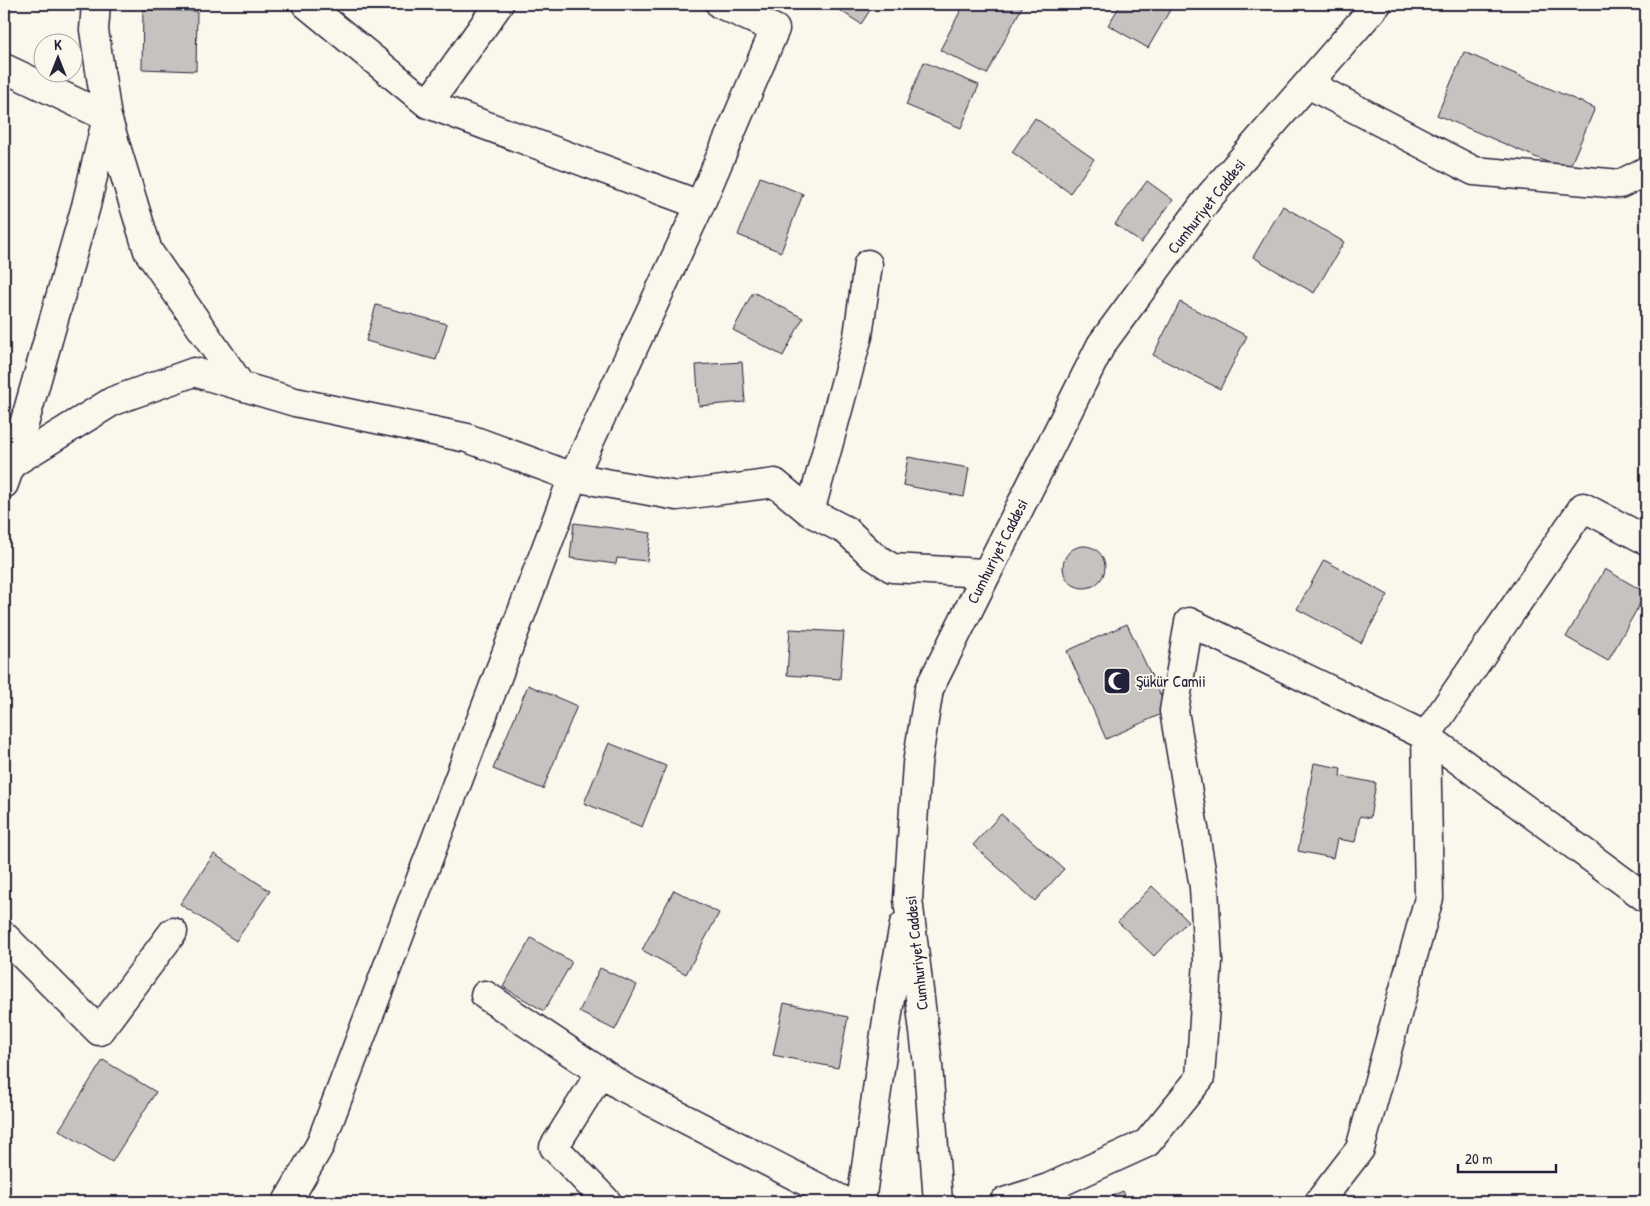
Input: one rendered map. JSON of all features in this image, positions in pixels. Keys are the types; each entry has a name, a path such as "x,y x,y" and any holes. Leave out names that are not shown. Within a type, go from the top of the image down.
{"street":[{"path":"96,4 94,30 107,117 148,251 241,386"},
{"path":"306,4 428,104 700,205"},
{"path":"428,104 499,4"},
{"path":"287,1202 320,1144 573,477 700,205 775,29 720,4"},
{"name":"Cumhuriyet Caddesi","path":"938,1202 928,1065 908,899 918,764 929,689 985,573 1101,345 1210,196 1377,4"},
{"path":"4,68 107,117"},
{"path":"1308,84 1474,171 1620,184 1646,172"},
{"path":"7,474 21,435 83,216 107,117"},
{"path":"810,512 858,336 868,264"},
{"path":"7,474 113,401 194,372 295,402 467,438 573,477 677,496 775,483 810,512 847,531 872,555 892,568 985,573"},
{"path":"1319,1202 1360,1149 1428,898 1426,736 1583,507 1646,540"},
{"path":"1004,1202 1048,1188 1147,1144 1200,1078 1208,961 1204,887 1174,711 1189,622 1426,736 1646,898"},
{"path":"861,1202 890,999 908,899"},
{"path":"4,936 99,1031 173,932"},
{"path":"486,995 623,1086 846,1202"},
{"path":"601,1072 554,1147 607,1202"}],"building":[{"path":"830,4 874,4 861,24"},
{"path":"964,4 1023,5 987,74 940,50"},
{"path":"1121,4 1159,4 1170,10 1148,48 1108,25"},
{"path":"143,10 197,11 196,71 142,69"},
{"path":"1464,52 1595,108 1568,171 1437,115"},
{"path":"924,62 979,85 961,128 906,105"},
{"path":"1035,118 1094,159 1070,193 1012,152"},
{"path":"760,177 803,194 781,252 738,235"},
{"path":"1147,181 1173,200 1141,243 1115,224"},
{"path":"1283,206 1344,242 1314,293 1253,257"},
{"path":"753,292 803,318 783,356 733,330"},
{"path":"1180,302 1247,336 1220,389 1153,355"},
{"path":"376,305 447,324 436,360 366,341"},
{"path":"742,362 745,402 699,406 696,365"},
{"path":"908,457 969,468 964,497 903,485"},
{"path":"574,523 651,533 647,561 617,558 616,564 570,558"},
{"path":"1084,546 1099,552 1105,567 1099,582 1084,588 1069,582 1063,567 1069,552"},
{"path":"1324,560 1388,595 1361,643 1297,609"},
{"path":"1605,569 1646,593 1608,661 1566,637"},
{"name":"Şükür Camii","path":"1127,624 1168,711 1106,739 1067,651"},
{"path":"790,629 844,632 840,679 787,675"},
{"path":"528,685 577,706 543,789 493,769"},
{"path":"609,743 666,766 642,827 584,803"},
{"path":"1314,763 1341,768 1340,776 1376,783 1370,818 1360,816 1355,842 1337,839 1333,858 1298,851"},
{"path":"1001,814 1064,869 1035,901 973,845"},
{"path":"214,854 270,891 236,941 180,904"},
{"path":"1152,886 1188,921 1154,956 1118,922"},
{"path":"674,890 719,913 686,974 642,950"},
{"path":"531,938 572,962 544,1011 503,987"},
{"path":"600,968 637,985 615,1030 579,1012"},
{"path":"784,1003 848,1017 838,1068 773,1055"},
{"path":"103,1060 156,1092 112,1162 59,1130"},
{"path":"1123,1191 1128,1202 1098,1202"}],"place":[{"name":"Şükür Camii","path":"1117,681"}]}
